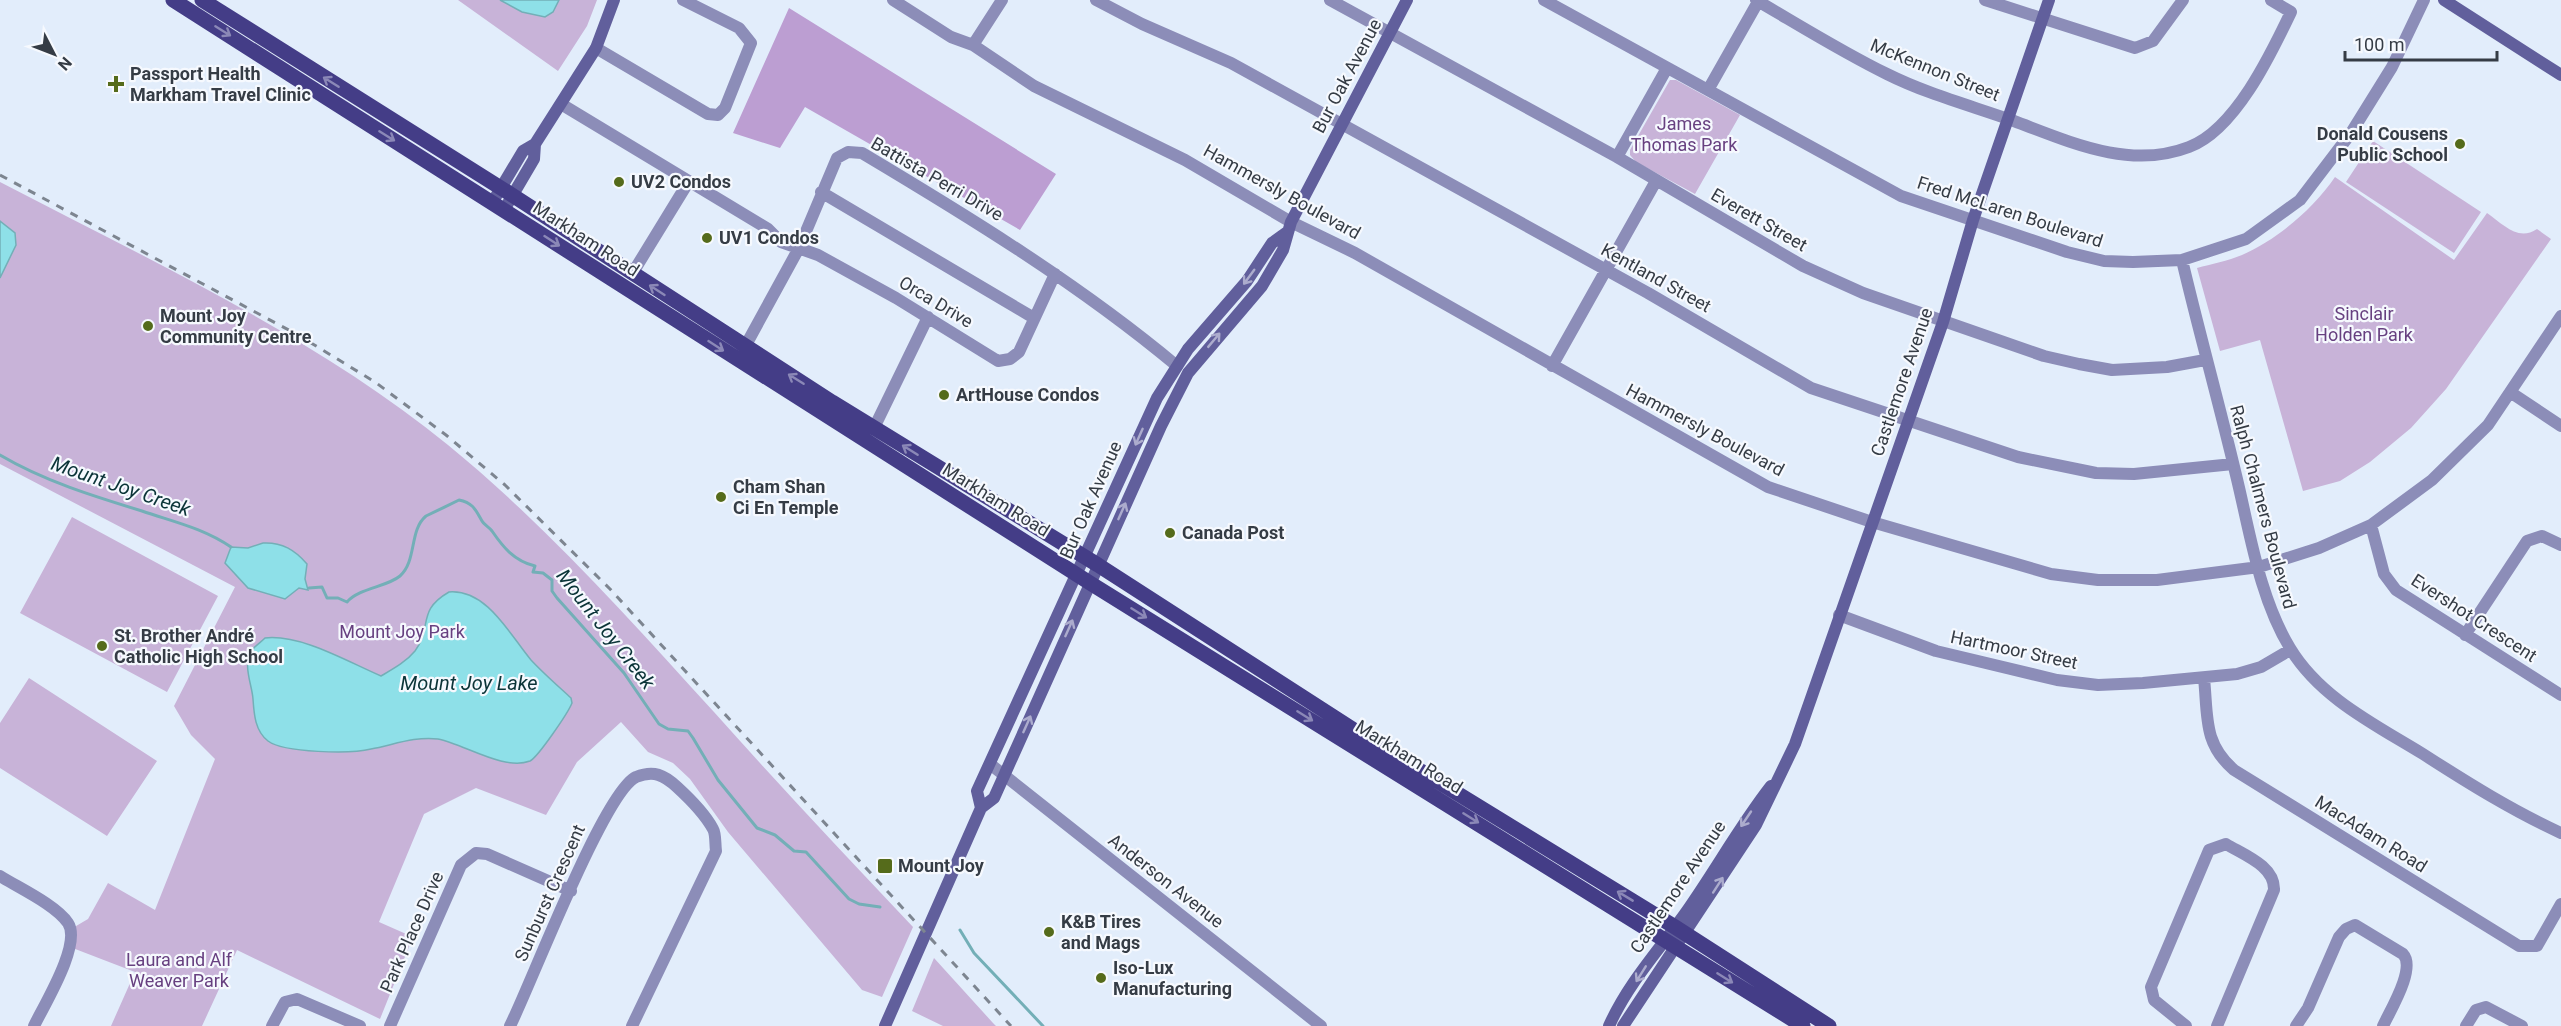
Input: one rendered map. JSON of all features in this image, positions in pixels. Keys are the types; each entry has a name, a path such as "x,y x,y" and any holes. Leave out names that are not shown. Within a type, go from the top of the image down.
{"main road":[{"name":"Markham Road","path":"174,0 498,206 741,353 874,428 1092,561 1354,730 1681,930 1829,1026"},
{"name":"Markham Road","path":"202,0 506,191 632,274 741,353 1084,579 1803,1026"}],"street":[{"path":"498,206 506,191 534,159 535,144 596,48 614,0"},
{"path":"596,48 708,114 718,115 725,108 751,43 739,28 682,0"},
{"name":"Hammersly Boulevard","path":"893,0 951,37 973,45 1034,86 1185,160 1288,227 1355,254 1768,487 1872,522 2051,574 2098,579 2157,580 2259,567 2319,548 2371,525 2432,480 2488,425 2561,316"},
{"path":"973,45 1002,0"},
{"name":"Kentland Street","path":"1096,0 1142,24 1231,63 1811,388 1910,419 2018,457 2096,473 2134,474 2234,464"},
{"name":"Everett Street","path":"1330,0 1617,157 1803,266 1863,293 2044,356 2112,370 2167,367 2205,360"},
{"name":"Bur Oak Avenue","path":"1092,561 1188,373 1262,286 1282,250 1288,227 1407,0"},
{"name":"Fred McLaren Boulevard","path":"1544,0 1901,196 2067,252 2104,261 2182,260 2246,239 2300,200 2351,133 2392,68 2424,0"},
{"path":"1708,90 1758,0"},
{"name":"McKennon Street","path":"1758,0 1888,74 2081,146 2129,156 2155,157 2191,147 2225,122 2265,64 2290,12 2271,0"},
{"path":"1985,0 2135,48 2153,40 2183,0"},
{"name":"Castlemore Avenue","path":"1623,1026 1670,943 1681,930 1749,814 1781,773 1795,744 1910,419 1943,322 1973,220 2049,0"},
{"path":"2444,0 2561,75"},
{"path":"1617,157 1667,68"},
{"name":"Orca Drive","path":"561,104 768,229 781,242 818,255 928,317 998,361 1010,359 1019,352 1034,318"},
{"name":"Battista Perri Drive","path":"741,353 799,248 820,192 837,158 848,152 862,153 981,225 1055,274 1177,366"},
{"path":"632,274 689,181"},
{"path":"1552,366 1656,181"},
{"path":"820,192 1034,318 1055,274"},
{"name":"Bur Oak Avenue","path":"885,1026 981,808 994,798 1004,775 1157,398 1188,349 1247,281 1272,243 1288,227"},
{"name":"Ralph Chalmers Boulevard","path":"2182,260 2205,360 2234,464 2259,567 2275,621 2290,650 2315,680 2338,700 2499,801 2561,833"},
{"path":"874,428 928,317"},
{"path":"2510,392 2561,426"},
{"name":"Evershot Crescent","path":"2371,525 2384,574 2396,590 2561,695"},
{"path":"2465,634 2527,541 2542,536 2561,545"},
{"name":"Bur Oak Avenue","path":"981,808 977,791 1084,579"},
{"name":"Hartmoor Street","path":"1839,615 1936,651 2057,680 2098,685 2204,678 2261,667 2290,650"},
{"name":"MacAdam Road","path":"2204,678 2212,746 2219,757 2234,770 2519,946 2537,946 2561,904"},
{"name":"Anderson Avenue","path":"990,764 1321,1026"},
{"name":"Sunburst Crescent","path":"510,1026 571,891 593,836 621,792 634,778 652,773 663,774 714,830 716,851 632,1026"},
{"path":"2186,1026 2154,1000 2151,987 2210,850 2226,844 2270,872 2275,880 2274,890 2217,1026"},
{"name":"Park Place Drive","path":"390,1026 461,865 470,857 476,853 486,854 571,891"},
{"path":"0,876 60,914 71,928 70,947 64,964 34,1026"},
{"path":"2296,1026 2308,1008 2339,937 2346,929 2355,925 2403,954 2408,961 2406,974 2383,1026"},
{"name":"Castlemore Avenue","path":"1609,1026 1654,952 1670,943"},
{"path":"272,1026 285,1002 297,999 360,1026"},
{"path":"2466,1026 2476,1010 2486,1007 2522,1026"}],"green space":[{"path":"458,0 597,0 587,26 558,71"},
{"name":"James Thomas Park","path":"1670,80 1676,80 1740,115 1695,194 1636,162 1630,155 1630,150"},
{"path":"2373,141 2481,212 2454,253 2346,182"},
{"name":"Sinclair Holden Park","path":"2335,177 2454,260 2487,213 2517,233 2523,234 2537,229 2551,239 2446,389 2411,428 2370,462 2340,481 2303,491 2260,340 2220,351 2197,268 2237,257 2269,241 2305,212"},
{"name":"Mount Joy Park","path":"0,182 173,271 288,335 344,370 397,406 448,445 519,507 618,608 913,927 882,997 862,990 728,832 690,779 673,763 648,752 621,722 577,762 546,815 476,788 424,814 379,922 413,937 380,1019 237,950 202,1026 111,1026 135,972 70,947 71,929 88,919 108,883 155,910 215,759 191,735 174,706 235,587 0,464"},
{"path":"72,517 218,596 167,692 20,613"},
{"path":"29,678 157,761 107,836 0,768 0,723"},
{"path":"934,958 996,1026 943,1026 912,1011"}],"shaded area":[{"path":"789,8 1056,174 1020,230 805,107 780,148 733,133"}],"water":[{"path":"500,0 559,0 553,12 545,17 522,12"},
{"path":"0,221 15,233 16,245 0,278"},
{"path":"263,543 282,546 293,551 307,564 305,579 308,590 299,588 285,599 248,588 225,563 231,547 248,548"},
{"name":"Mount Joy Lake","path":"449,592 463,593 486,606 506,627 531,660 571,698 572,703 559,725 530,761 520,763 496,760 448,742 429,738 361,751 302,750 276,745 268,741 260,732 256,722 248,662 252,650 265,638 294,640 381,676 415,651 432,606"}],"waterway":[{"name":"Mount Joy Creek","path":"0,455 51,480 87,494 188,526 231,547"},
{"name":"Mount Joy Creek","path":"309,588 322,587 327,598 338,598 347,602 352,597 394,580 405,570 417,529 426,516 459,500 468,503 510,553 521,561 535,566 533,572 543,573 552,580 552,591 557,598 624,673 659,724 668,729 688,731 718,780 757,828 775,835 794,851 806,852 849,899 859,904 880,907"},
{"name":"Mount Joy Creek","path":"960,930 974,953 1043,1026"}],"railway":[{"path":"0,175 298,335 375,382 446,435 505,485 610,589 1011,1026"}],"place":[{"name":"Passport Health Markham Travel Clinic","path":"116,84"},
{"name":"Donald Cousens Public School","path":"2460,144"},
{"name":"UV2 Condos","path":"619,182"},
{"name":"UV1 Condos","path":"707,238"},
{"name":"Mount Joy Community Centre","path":"148,326"},
{"name":"ArtHouse Condos","path":"944,395"},
{"name":"Cham Shan Ci En Temple","path":"721,497"},
{"name":"Canada Post","path":"1170,533"},
{"name":"St. Brother André Catholic High School","path":"102,646"},
{"name":"Mount Joy","path":"885,866"},
{"name":"K&B Tires and Mags","path":"1049,932"},
{"name":"Iso-Lux Manufacturing","path":"1101,978"}],"park label":[{"name":"Laura and Alf Weaver Park","path":"179,970"}]}
